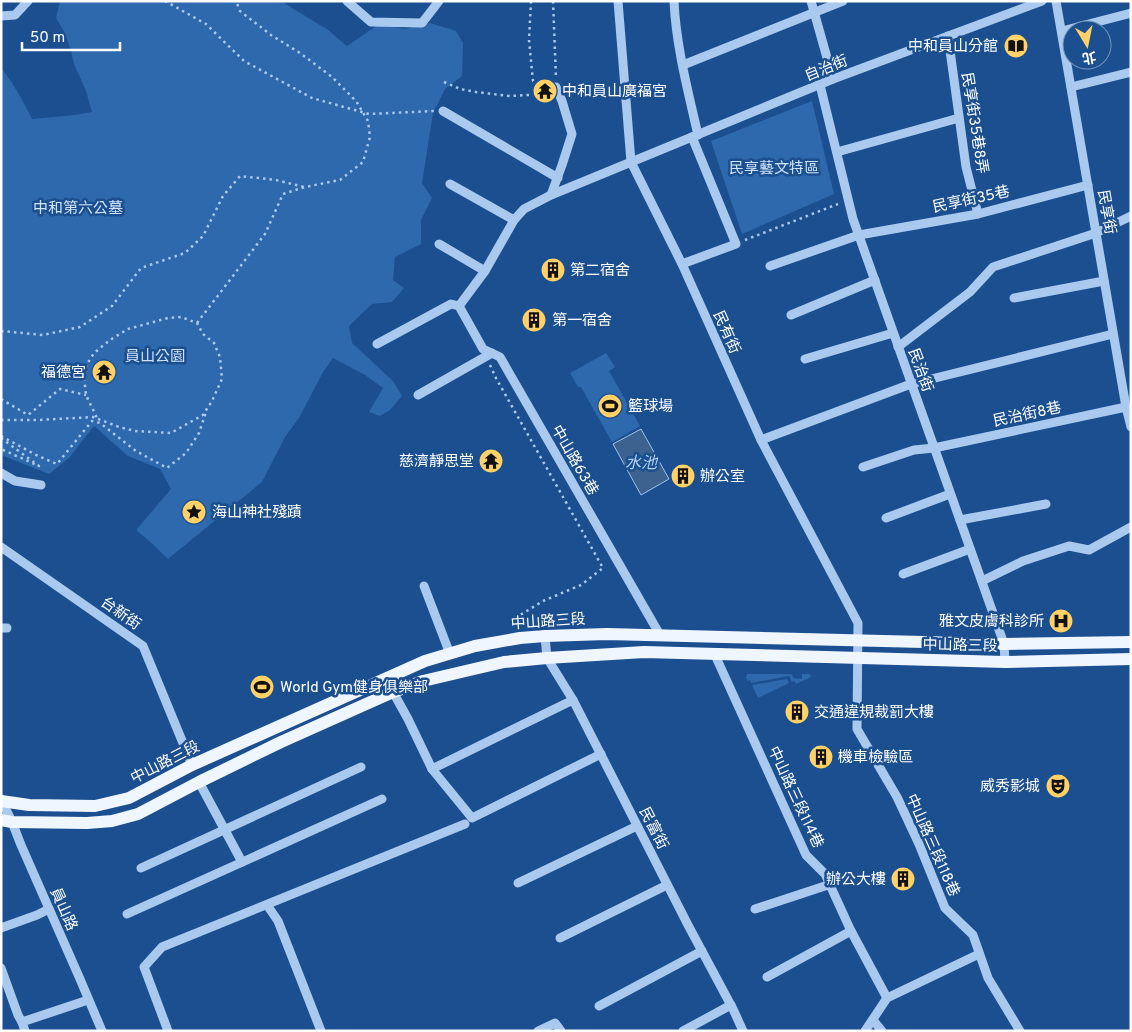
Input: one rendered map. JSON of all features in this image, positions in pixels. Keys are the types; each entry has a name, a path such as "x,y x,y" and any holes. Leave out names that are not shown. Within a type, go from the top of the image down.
{"main road":[{"name":"中山路三段","path":"2,801 29,805 95,806 129,798 192,765 426,661 475,646 531,637 608,634 1004,644 1131,642"},
{"name":"中山路三段","path":"7,821 87,824 112,821 138,814 281,742 393,692 422,680 504,662 644,652 1005,662 1131,659"}],"street":[{"path":"1,16 15,15 28,1"},
{"path":"347,1 371,22 422,23 439,1"},
{"name":"民有街","path":"618,1 631,162 682,264 761,440 858,622 858,658"},
{"path":"811,1 833,80"},
{"path":"683,65 843,1"},
{"name":"自治街","path":"514,220 524,209 551,195 820,85 1042,1"},
{"name":"民享街","path":"1056,1 1062,31"},
{"path":"676,2 675,22 695,136 736,244 682,264"},
{"path":"1104,20 1131,13"},
{"name":"民享街35巷8弄","path":"948,36 966,167 978,214"},
{"name":"民享街","path":"1068,70 1113,334 1131,427"},
{"path":"1071,87 1131,72"},
{"name":"民治街","path":"820,85 853,219 1004,644 1005,662"},
{"path":"551,195 572,134 557,90"},
{"path":"443,110 558,178"},
{"path":"837,152 959,118"},
{"path":"450,184 514,220 485,271 459,306"},
{"name":"民享街35巷","path":"770,266 859,235 978,214 1088,185"},
{"path":"898,347 970,292 993,267 1096,233 1131,216"},
{"path":"439,244 485,271"},
{"path":"791,315 875,280"},
{"path":"1014,298 1104,281"},
{"path":"377,344 451,304 459,306 483,349"},
{"path":"805,359 893,333"},
{"path":"761,440 911,384 1113,334"},
{"name":"中山路63巷","path":"483,349 500,357 660,635"},
{"path":"418,395 492,353"},
{"name":"民治街8巷","path":"863,467 914,450 934,448 1126,407"},
{"path":"1,473 15,481 41,485"},
{"path":"886,518 950,494"},
{"path":"960,520 1046,504"},
{"path":"982,581 1023,561 1069,546 1088,550 1131,527"},
{"name":"台新街","path":"1,547 144,646 192,765"},
{"path":"903,574 970,550"},
{"path":"424,586 450,654"},
{"name":"民富街","path":"545,636 548,658 573,700 743,1031"},
{"name":"中山路三段114巷","path":"715,655 806,855 825,874 831,884 851,931 887,998"},
{"name":"中山路三段118巷","path":"858,658 857,729 897,797 919,844 945,908 972,935 988,978 1020,1031"},
{"path":"393,692 432,769 469,821"},
{"path":"432,769 573,700"},
{"path":"168,1031 144,967 162,948 469,821 601,754"},
{"path":"141,868 361,767"},
{"path":"199,782 242,862"},
{"path":"126,914 382,799"},
{"name":"員山路","path":"2,801 7,821 21,845 102,1031"},
{"path":"518,882 637,826"},
{"path":"755,909 831,884"},
{"path":"560,938 667,885"},
{"path":"267,905 278,921 321,1031"},
{"path":"1,928 49,910"},
{"path":"767,977 851,931"},
{"path":"599,1006 702,951"},
{"path":"865,1031 887,998 979,954"},
{"path":"1,968 18,1015 24,1026 88,1000"},
{"path":"683,1031 731,1005"},
{"path":"873,1020 882,1031"},
{"path":"538,1031 555,1024 561,1031"}],"path":[{"path":"165,1 206,24 244,62 312,98 369,114 443,110"},
{"path":"197,323 265,234 283,194 305,187 340,180 363,162 370,137 368,121 356,101 332,77 240,11 236,1"},
{"path":"531,1 529,40 533,81 557,90"},
{"path":"553,1 557,90"},
{"path":"444,82 460,89 510,96 528,96 557,90"},
{"path":"1,331 43,335 80,327 112,306 140,268 185,253 203,236 223,196 240,176 276,180 305,187"},
{"path":"736,244 849,200"},
{"path":"1,420 92,417 135,431 171,433 203,415 212,402 222,378 220,357 214,344 203,334 197,323 181,317 168,318 128,329 110,340 94,353 87,364 84,376 86,395 96,418"},
{"path":"483,349 496,378 603,568 581,585 543,601 517,617 531,637"},
{"path":"1,399 28,415 60,389 86,395"},
{"path":"1,437 36,456 57,464 92,421 100,423 136,451 167,468 186,453 199,433 208,408"},
{"path":"1,437 39,466 1,449"}],"green space":[{"path":"60,1 281,1 328,30 347,46 379,24 405,29 430,23 456,31 463,43 462,76 445,89 433,113 422,183 432,198 421,220 421,244 395,257 393,280 404,288 392,302 372,304 349,326 352,343 393,381 402,396 390,410 380,416 369,412 383,388 365,375 333,358 322,374 299,418 285,437 262,482 168,559 137,531 171,489 160,469 128,456 94,426 69,458 49,474 1,455 1,68 18,93 32,119 92,112 86,91 74,64 65,33 56,18"},
{"name":"民享藝文特區","path":"812,101 834,194 742,234 711,141"},
{"name":"籃球場","path":"606,353 615,367 609,371 640,426 612,442 581,387 578,387 570,373"},
{"path":"747,674 792,674 793,678 802,679 802,674 810,674 811,677 796,684 794,681 792,682 789,676 751,683 746,678"},
{"path":"787,679 789,683 758,698 752,685"}],"water":[{"name":"水池","path":"641,429 669,479 641,495 613,444"}],"place":[{"name":"中和員山分館","path":"1016,46"},
{"name":"中和員山廣福宮","path":"545,91"},
{"name":"第二宿舍","path":"553,270"},
{"name":"第一宿舍","path":"534,320"},
{"name":"福德宮","path":"104,372"},
{"name":"籃球場","path":"610,406"},
{"name":"慈濟靜思堂","path":"491,461"},
{"name":"辦公室","path":"683,476"},
{"name":"海山神社殘蹟","path":"194,512"},
{"name":"雅文皮膚科診所","path":"1061,621"},
{"name":"World Gym健身俱樂部","path":"262,687"},
{"name":"交通違規裁罰大樓","path":"797,712"},
{"name":"機車檢驗區","path":"821,757"},
{"name":"威秀影城","path":"1058,786"},
{"name":"辦公大樓","path":"903,879"}],"park label":[{"name":"中和第六公墓","path":"78,208"},
{"name":"員山公園","path":"155,356"}]}
